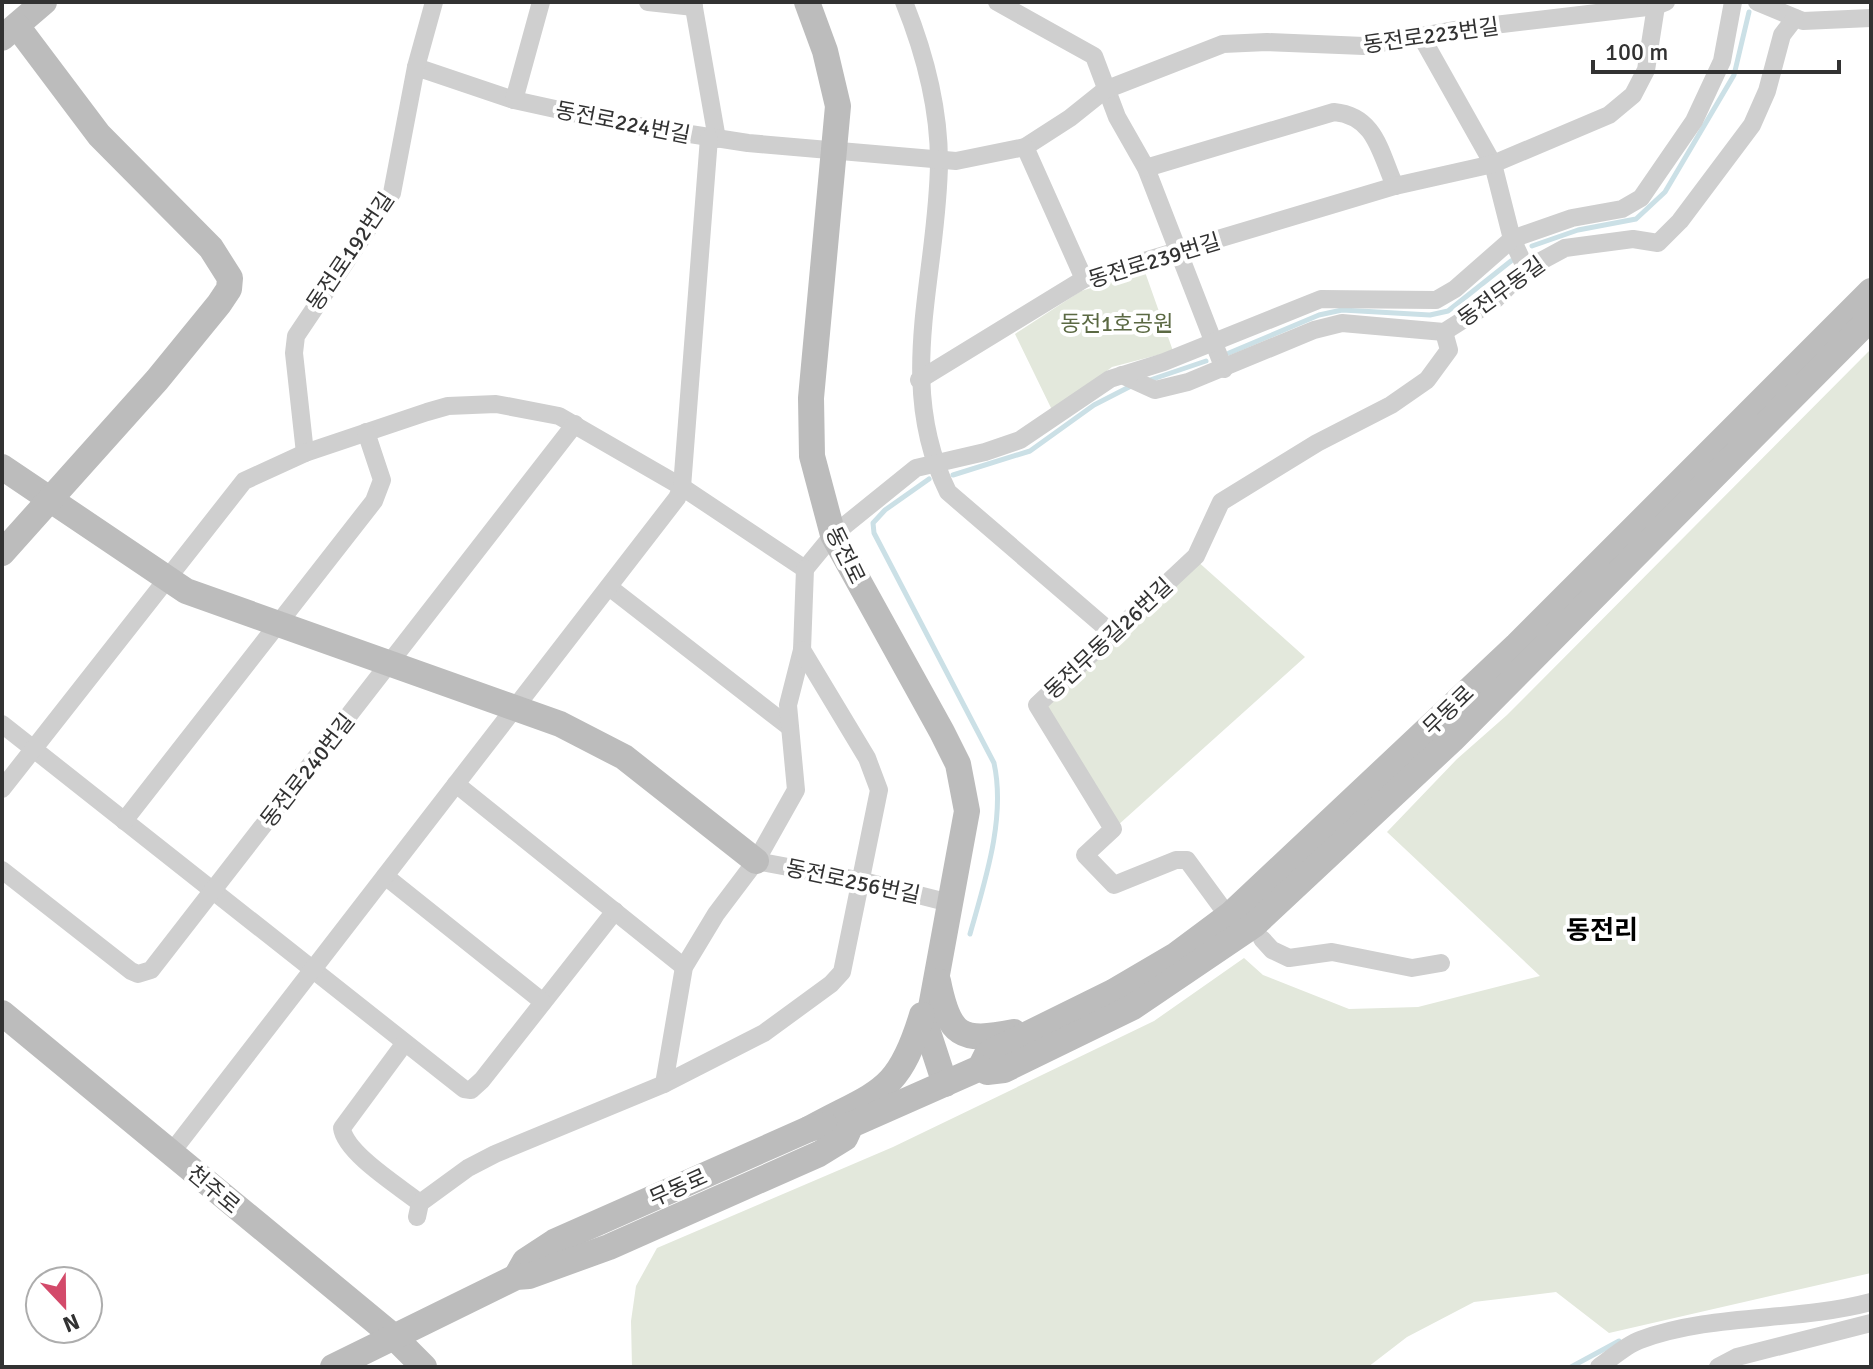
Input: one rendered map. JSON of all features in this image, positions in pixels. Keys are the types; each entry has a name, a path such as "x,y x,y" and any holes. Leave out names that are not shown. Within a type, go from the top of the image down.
{"main road":[{"path":"2,553 202,326 229,289 230,278 211,248 99,135 10,32 44,2"},
{"name":"동전로","path":"807,2 825,51 838,106 811,398 812,456 833,535 958,764 967,811 935,969 927,1029 945,1084"},
{"name":"무동로","path":"333,1367 516,1277 529,1276 609,1247 819,1154 845,1138 851,1125 980,1068 987,1054 1052,1023 1176,955 1231,914 1517,645 1871,291"},
{"name":"무동로","path":"980,1068 987,1072 1004,1070 1133,1007 1254,925 1452,740 1871,318"},
{"path":"2,467 167,579 198,596 515,708 604,744 640,768 756,861"},
{"path":"935,969 948,1018 965,1035 980,1039 1052,1023"},
{"path":"809,1129 896,1078 912,1049 935,969"},
{"name":"천주로","path":"2,1013 393,1336 424,1367"},
{"name":"무동로","path":"516,1277 525,1261 554,1242 809,1129 839,1121 851,1125"}],"street":[{"name":"동전로192번길","path":"305,453 294,353 296,336 392,193 416,67 434,2"},
{"path":"514,100 541,2"},
{"path":"171,1153 667,515 682,487 713,139 693,4 648,2"},
{"path":"904,2 929,71 939,162 919,380 934,461 948,492 1113,634"},
{"path":"997,2 1094,56 1105,90 1146,168 1224,369"},
{"path":"664,1084 684,967 716,914 756,861 796,790 788,726 791,681 802,650 805,569 833,535 898,480 934,461 985,452 1020,440 1116,377 1321,299 1436,300 1455,289 1512,239 1572,218 1622,209 1641,198 1694,121 1722,61 1733,2"},
{"path":"1757,2 1803,21 1871,18"},
{"name":"동전로223번길","path":"834,150 939,162 985,157 1025,147 1070,118 1105,90 1223,44 1267,42 1364,46 1661,4"},
{"name":"동전로239번길","path":"919,380 1084,279 1395,186 1493,164 1609,115 1633,95 1646,70 1661,4"},
{"name":"동전무동길","path":"1116,377 1155,390 1224,369 1314,330 1342,323 1446,341 1526,269 1553,253 1583,244 1633,239 1658,243 1680,221 1752,125 1767,91 1782,35 1795,18"},
{"path":"1421,36 1493,164 1512,239 1526,269"},
{"name":"동전로224번길","path":"416,67 514,100 713,139 834,150"},
{"path":"1146,168 1334,112 1351,114 1369,126 1395,186"},
{"path":"1025,147 1084,279"},
{"name":"동전무동길26번길","path":"1220,905 1187,860 1176,860 1114,885 1085,855 1113,829 1037,705 1196,556 1221,502 1317,443 1391,405 1427,380 1446,341"},
{"path":"2,789 244,481 305,453 448,406 474,404 533,408 575,424 682,487 805,569"},
{"name":"동전로240번길","path":"2,870 138,974 157,964 575,424"},
{"path":"124,821 381,489 380,470 366,432"},
{"path":"609,587 788,726"},
{"path":"404,1044 342,1128 343,1136 359,1155 419,1210 468,1168 664,1084 764,1033 831,984 842,972 863,881 877,804 876,776 802,650"},
{"path":"2,724 404,1044 458,1086 471,1090 615,911"},
{"path":"456,784 684,967"},
{"name":"동전로256번길","path":"756,861 863,881 950,903"},
{"path":"385,876 543,1002"},
{"path":"1262,939 1272,950 1289,958 1332,952 1412,968 1441,963"},
{"path":"1599,1367 1638,1341 1685,1328 1830,1313 1871,1302"},
{"path":"1718,1367 1737,1357 1871,1323"}],"green space":[{"name":"동전1호공원","path":"1145,272 1173,351 1112,367 1053,412 1015,334 1081,291"},
{"path":"1871,349 1871,1273 1609,1333 1556,1292 1474,1302 1407,1337 1368,1367 632,1367 631,1321 636,1286 657,1248 893,1147 1154,1021 1244,958 1263,975 1349,1009 1418,1007 1540,976 1387,832"},
{"path":"1196,560 1305,657 1117,826 1042,706"}],"waterway":[{"path":"1532,246 1578,230 1636,219 1665,192 1734,75 1749,12"},
{"path":"1229,353 1319,315 1342,310 1430,315 1448,311 1511,261"},
{"path":"1150,380 1206,361"},
{"path":"953,475 1030,451 1094,405 1133,385"},
{"path":"929,479 885,510 873,523 874,533 994,763 996,827 970,934"},
{"path":"1571,1367 1619,1341"}],"district":[{"name":"동전리","path":"1602,930"}]}
